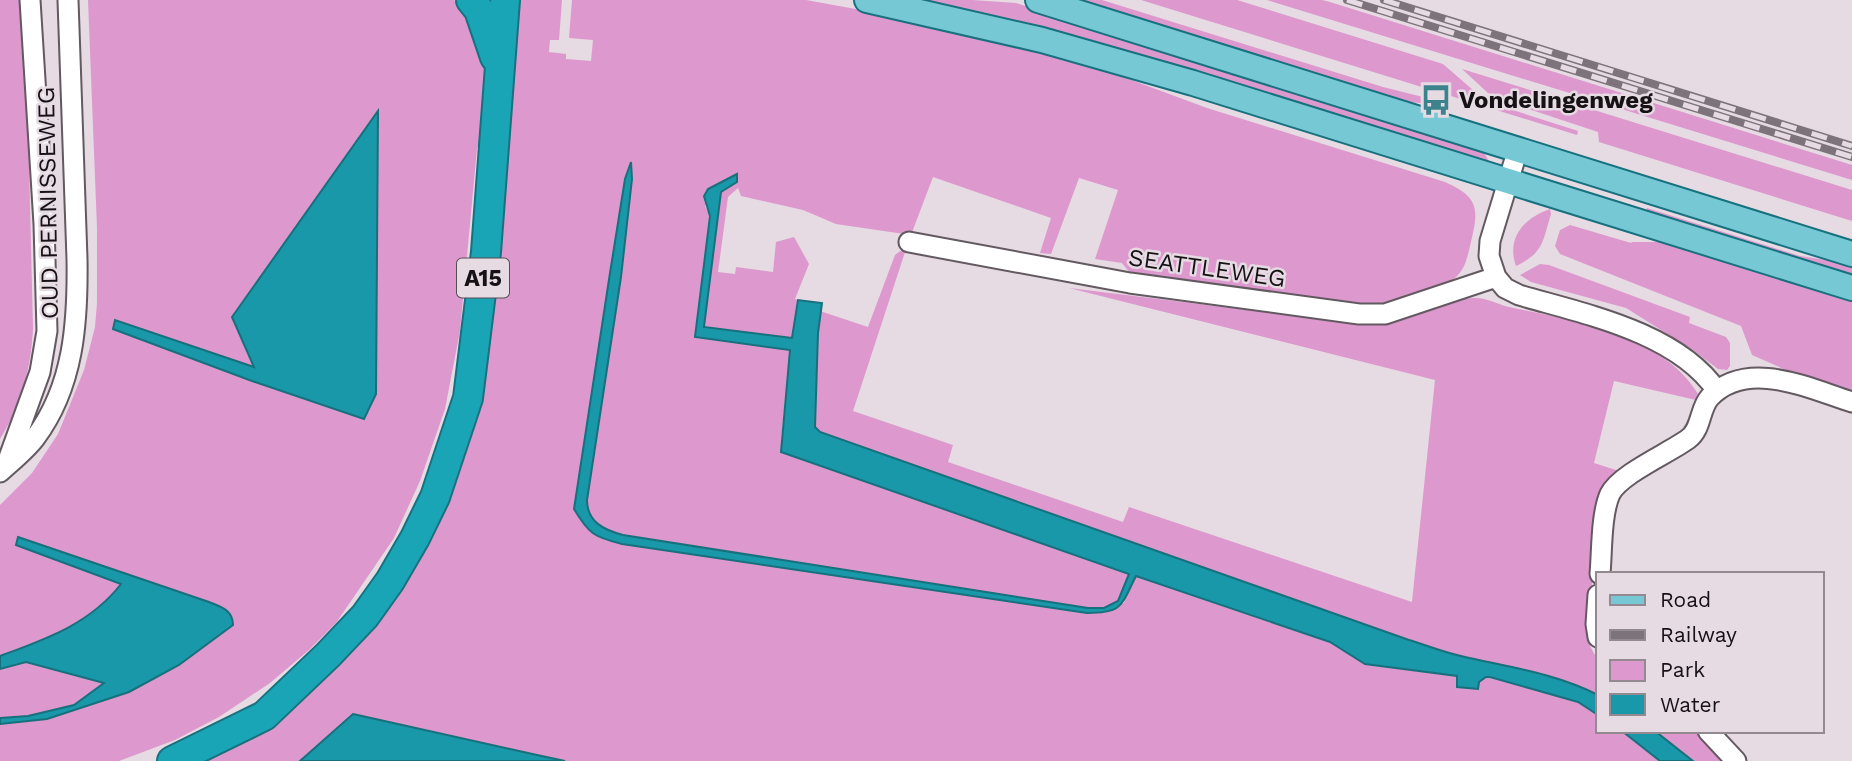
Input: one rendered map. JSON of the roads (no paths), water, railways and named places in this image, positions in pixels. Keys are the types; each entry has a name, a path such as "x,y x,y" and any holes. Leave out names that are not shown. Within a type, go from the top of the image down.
{"highway":[{"path":"471,0 479,10 491,40 499,74"},
{"name":"A15","path":"172,761 264,716 365,616 390,581 420,530 442,478 468,398 486,252 505,0"}],"main road":[{"path":"867,0 1042,40 1193,83 1852,288"},
{"path":"1038,0 1852,254"}],"street":[{"name":"OUD PERNISSEWEG","path":"2,470 34,391 45,352 47,308 44,224 30,0"},
{"name":"OUD PERNISSEWEG","path":"2,470 35,439 49,416 69,366 78,302 68,0"},
{"path":"1518,149 1490,241 1489,256 1496,277 1505,288 1647,337 1690,361 1717,390"},
{"name":"SEATTLEWEG","path":"909,242 1130,283 1359,314 1385,314 1496,277"},
{"path":"1600,572 1606,508 1611,494 1619,482 1693,435 1707,400 1717,390 1742,380 1766,378 1789,382 1852,402"},
{"path":"1710,733 1736,761"}],"water":[{"path":"378,111 376,394 364,419 113,329 115,320 254,367 232,317"},
{"path":"631,162 632,179 621,277 587,500 590,514 603,528 623,535 1088,608 1104,608 1118,601 1129,574 781,452 790,350 695,337 710,216 704,196 708,189 737,174 737,182 721,192 704,327 792,338 798,300 822,303 818,333 815,427 820,432 1409,640 1582,687 1596,694 1596,714 1578,702 1490,677 1479,682 1478,689 1457,687 1457,676 1365,664 1330,642 1136,576 1124,600 1115,609 1087,613 622,544 598,536 588,529 574,509 625,179"},
{"path":"18,537 213,604 229,612 233,625 179,665 129,692 47,719 0,724 0,718 28,716 74,705 104,683 26,662 0,669 0,656 66,629 95,610 121,584 16,545"},
{"path":"353,714 537,755 565,761 300,761"},
{"path":"1625,733 1658,733 1693,761 1660,761"}],"railway":[{"path":"1347,0 1852,157"},
{"path":"1384,0 1852,146"}],"place":[{"name":"Vondelingenweg","path":"1436,100"}]}
